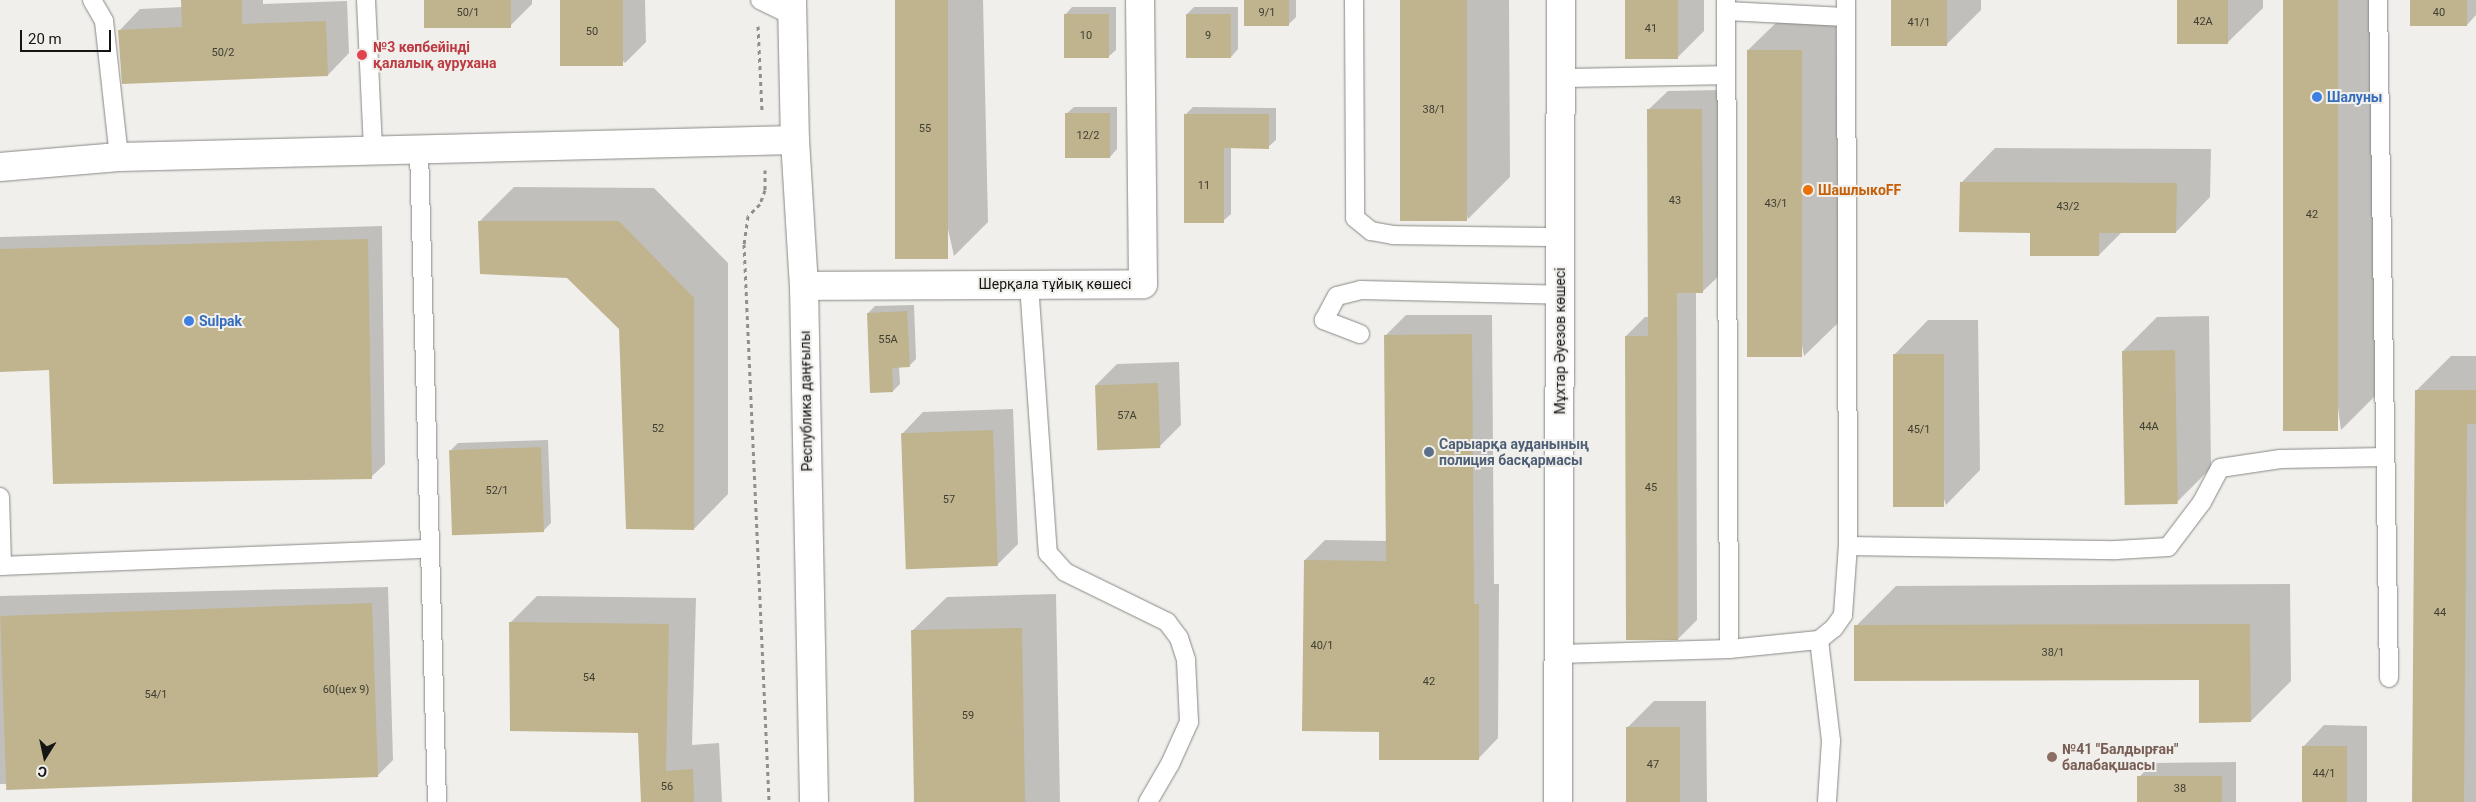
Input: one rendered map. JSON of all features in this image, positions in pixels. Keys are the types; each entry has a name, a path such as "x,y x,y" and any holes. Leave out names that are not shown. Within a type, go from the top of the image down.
{"street":[{"name":"Шерқала тұйық көшесі","path":"804,286 1143,284 1140,0"},
{"name":"Мұхтар Әуезов көшесі","path":"1558,802 1561,0"},
{"name":"Республика даңғылы","path":"792,8 795,140 804,286 814,802"},
{"path":"0,167 119,157 795,140"}],"lane":[{"path":"92,0 104,22 119,157"},
{"path":"366,0 373,151"},
{"path":"760,0 792,8"},
{"path":"1354,0 1355,218 1371,231 1393,235 1560,237"},
{"path":"2378,0 2388,678"},
{"path":"1560,654 1729,649 1819,640 1834,628 1843,614 1848,546 1846,9 1726,5 1729,649"},
{"path":"1561,78 1726,75"},
{"path":"419,150 437,802"},
{"path":"1029,284 1048,553 1066,572 1167,622 1179,638 1186,660 1189,722 1170,764 1148,802"},
{"path":"1360,334 1324,320 1337,296 1361,290 1560,295"},
{"path":"1848,546 2116,550 2168,547 2202,502 2220,468 2280,458 2385,456"},
{"path":"0,497 1,566 430,549"},
{"path":"1819,640 1831,740 1827,802"}],"path":[{"path":"758,19 765,190 760,204 748,216 744,244 769,802"}],"building":[{"path":"181,0 242,0 242,24 326,21 328,76 122,84 118,30 182,27"},
{"path":"424,0 511,0 511,28 424,28"},
{"path":"560,0 623,0 623,66 560,66"},
{"path":"895,0 948,0 948,259 895,259"},
{"path":"1244,0 1289,0 1289,26 1244,26"},
{"path":"1400,0 1467,0 1467,221 1400,221"},
{"path":"1625,0 1678,0 1678,59 1625,59"},
{"path":"1891,0 1947,0 1947,46 1891,46"},
{"path":"2177,0 2228,0 2228,44 2177,44"},
{"path":"2283,0 2338,0 2338,431 2283,431"},
{"path":"2410,0 2467,0 2467,26 2410,26"},
{"path":"1064,14 1109,14 1109,58 1064,58"},
{"path":"1186,14 1231,14 1231,58 1186,58"},
{"path":"1747,50 1802,50 1802,357 1747,357"},
{"path":"1647,109 1702,109 1703,293 1677,293 1678,640 1626,640 1625,336 1648,336"},
{"path":"1065,113 1110,113 1110,158 1065,158"},
{"path":"1184,114 1269,114 1269,149 1224,148 1224,223 1184,223"},
{"path":"1960,182 2177,183 2176,233 2099,233 2099,256 2030,256 2030,233 1959,232"},
{"path":"478,221 619,221 694,298 694,530 626,529 619,329 567,278 480,274"},
{"path":"368,239 372,479 53,484 49,370 0,372 0,249"},
{"path":"907,311 910,367 892,368 893,392 870,393 867,313"},
{"path":"1472,334 1474,604 1479,604 1479,760 1379,760 1379,732 1302,731 1304,560 1386,561 1384,335"},
{"path":"2175,350 2178,504 2125,505 2122,351"},
{"path":"1893,354 1944,354 1944,507 1893,507"},
{"path":"1158,383 1160,448 1097,450 1095,385"},
{"path":"2415,390 2476,390 2476,424 2467,424 2464,802 2412,802"},
{"path":"993,430 998,566 906,569 901,433"},
{"path":"541,447 544,532 452,535 449,450"},
{"path":"372,603 378,777 6,790 0,616"},
{"path":"509,622 669,624 666,771 693,769 694,802 641,802 638,733 510,731"},
{"path":"2250,624 2251,722 2199,723 2199,680 1854,681 1854,625"},
{"path":"1022,628 1025,802 914,802 911,630"},
{"path":"1626,727 1680,727 1680,802 1626,802"},
{"path":"2302,746 2347,746 2347,802 2302,802"},
{"path":"2137,776 2222,776 2222,802 2137,802"}],"place":[{"name":"№3 көпбейінді қалалық аурухана","path":"362,55"},
{"name":"Шалуны","path":"2317,97"},
{"name":"ШашлыкoFF","path":"1808,190"},
{"name":"Sulpak","path":"189,321"},
{"name":"Сарыарқа ауданының полиция басқармасы","path":"1429,452"},
{"name":"№41 \"Балдырған\" балабақшасы","path":"2052,757"}]}
